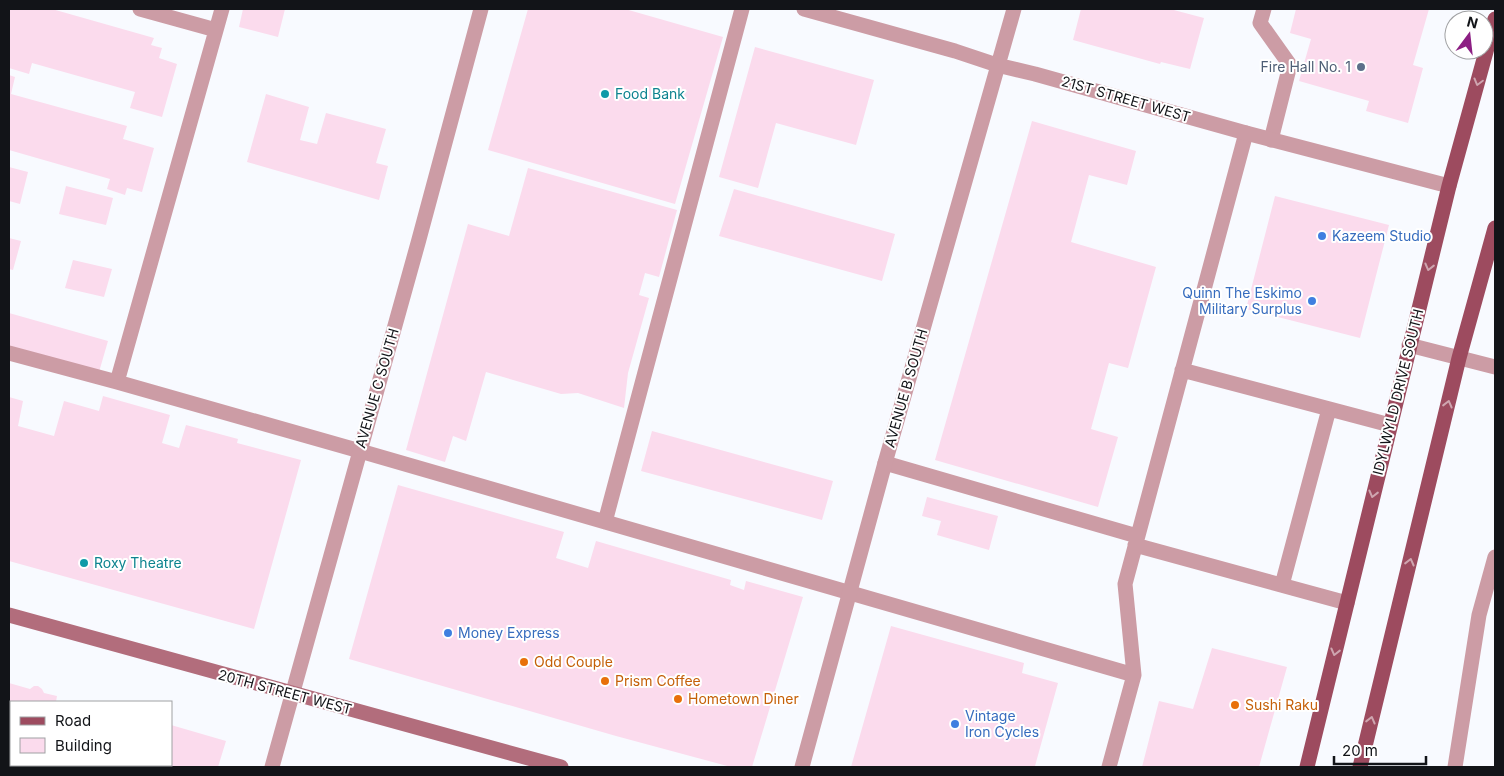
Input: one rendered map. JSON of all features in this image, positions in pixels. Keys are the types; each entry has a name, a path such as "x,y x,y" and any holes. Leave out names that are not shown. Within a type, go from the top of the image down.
{"main road":[{"name":"IDYLWYLD DRIVE SOUTH","path":"1307,767 1409,345 1449,186 1495,19"},
{"path":"1360,767 1459,358 1495,228"},
{"name":"20TH STREET WEST","path":"9,615 561,767"}],"street":[{"path":"140,9 216,30"},
{"path":"117,382 222,9"},
{"name":"AVENUE C SOUTH","path":"272,767 481,9"},
{"path":"605,522 742,9"},
{"name":"21ST STREET WEST","path":"804,9 955,51 997,65 1271,140 1449,186"},
{"name":"AVENUE B SOUTH","path":"802,767 885,463 1014,9"},
{"path":"1264,9 1260,23 1290,65 1271,140"},
{"path":"1109,767 1134,675 1124,584 1246,133"},
{"path":"1409,345 1495,367"},
{"path":"9,354 117,382 360,451 1134,675"},
{"path":"1182,370 1390,425"},
{"path":"1282,585 1329,409"},
{"path":"885,463 1282,585 1347,603"},
{"path":"1455,767 1479,615 1495,557"}],"building":[{"path":"9,9 52,9 154,38 151,45 162,48 159,58 177,64 162,117 130,108 135,92 32,63 29,74 9,68"},
{"path":"243,9 285,9 278,37 239,27"},
{"name":"Food Bank","path":"528,9 625,9 723,37 675,204 488,150"},
{"path":"1081,9 1170,9 1204,18 1190,69 1161,62 1160,64 1073,40"},
{"name":"Fire Hall No. 1","path":"1296,9 1429,9 1413,65 1423,68 1408,123 1366,111 1369,101 1299,81 1311,39 1290,33"},
{"path":"755,47 874,80 856,145 776,123 758,188 719,177"},
{"path":"9,75 15,77 11,94 127,126 123,139 154,148 142,192 127,188 125,195 107,189 110,179 9,150"},
{"path":"266,94 309,107 300,140 317,144 326,113 386,129 376,163 388,166 379,200 247,162"},
{"path":"1032,121 1136,151 1127,185 1089,175 1071,242 1156,267 1128,368 1109,363 1091,429 1118,437 1098,507 935,460"},
{"path":"9,167 28,172 20,204 9,201"},
{"path":"528,168 677,210 659,277 645,273 639,295 649,298 628,373 624,408 578,393 561,394 486,372 466,441 453,436 445,462 406,450 468,224 509,236"},
{"path":"66,186 113,198 106,225 59,214"},
{"path":"734,189 895,234 882,281 719,236"},
{"path":"1275,196 1389,225 1360,338 1246,309"},
{"path":"9,238 21,241 13,270 9,269"},
{"path":"73,260 112,269 104,297 65,288"},
{"path":"9,313 108,341 99,372 9,347"},
{"path":"103,396 170,415 162,443 179,448 186,425 238,439 237,443 301,460 254,629 9,561 9,397 23,401 18,426 54,436 64,401 99,411"},
{"path":"652,431 833,481 822,520 641,471"},
{"path":"398,485 564,532 556,558 588,568 596,541 731,580 730,585 744,590 746,581 803,597 752,767 731,767 349,659"},
{"path":"927,497 998,516 989,550 937,535 941,521 922,516"},
{"name":"Vintage Iron Cycles","path":"891,626 1024,663 1022,673 1058,683 1035,766 1039,767 851,767"},
{"name":"Sushi Raku","path":"1212,648 1287,667 1259,767 1142,767 1159,701 1193,709"},
{"path":"9,683 30,689 38,686 44,693 57,696 56,701 10,701 10,766 38,767 9,767"},
{"path":"172,725 226,741 218,767 130,767 172,766"},
{"path":"74,766 112,766 111,767"}],"place":[{"name":"Fire Hall No. 1","path":"1361,67"},
{"name":"Food Bank","path":"605,94"},
{"name":"Kazeem Studio","path":"1322,236"},
{"name":"Quinn The Eskimo Military Surplus","path":"1312,301"},
{"name":"Roxy Theatre","path":"84,563"},
{"name":"Money Express","path":"448,633"},
{"name":"Odd Couple","path":"524,662"},
{"name":"Prism Coffee","path":"605,681"},
{"name":"Hometown Diner","path":"678,699"},
{"name":"Sushi Raku","path":"1235,705"},
{"name":"Vintage Iron Cycles","path":"955,724"}]}
